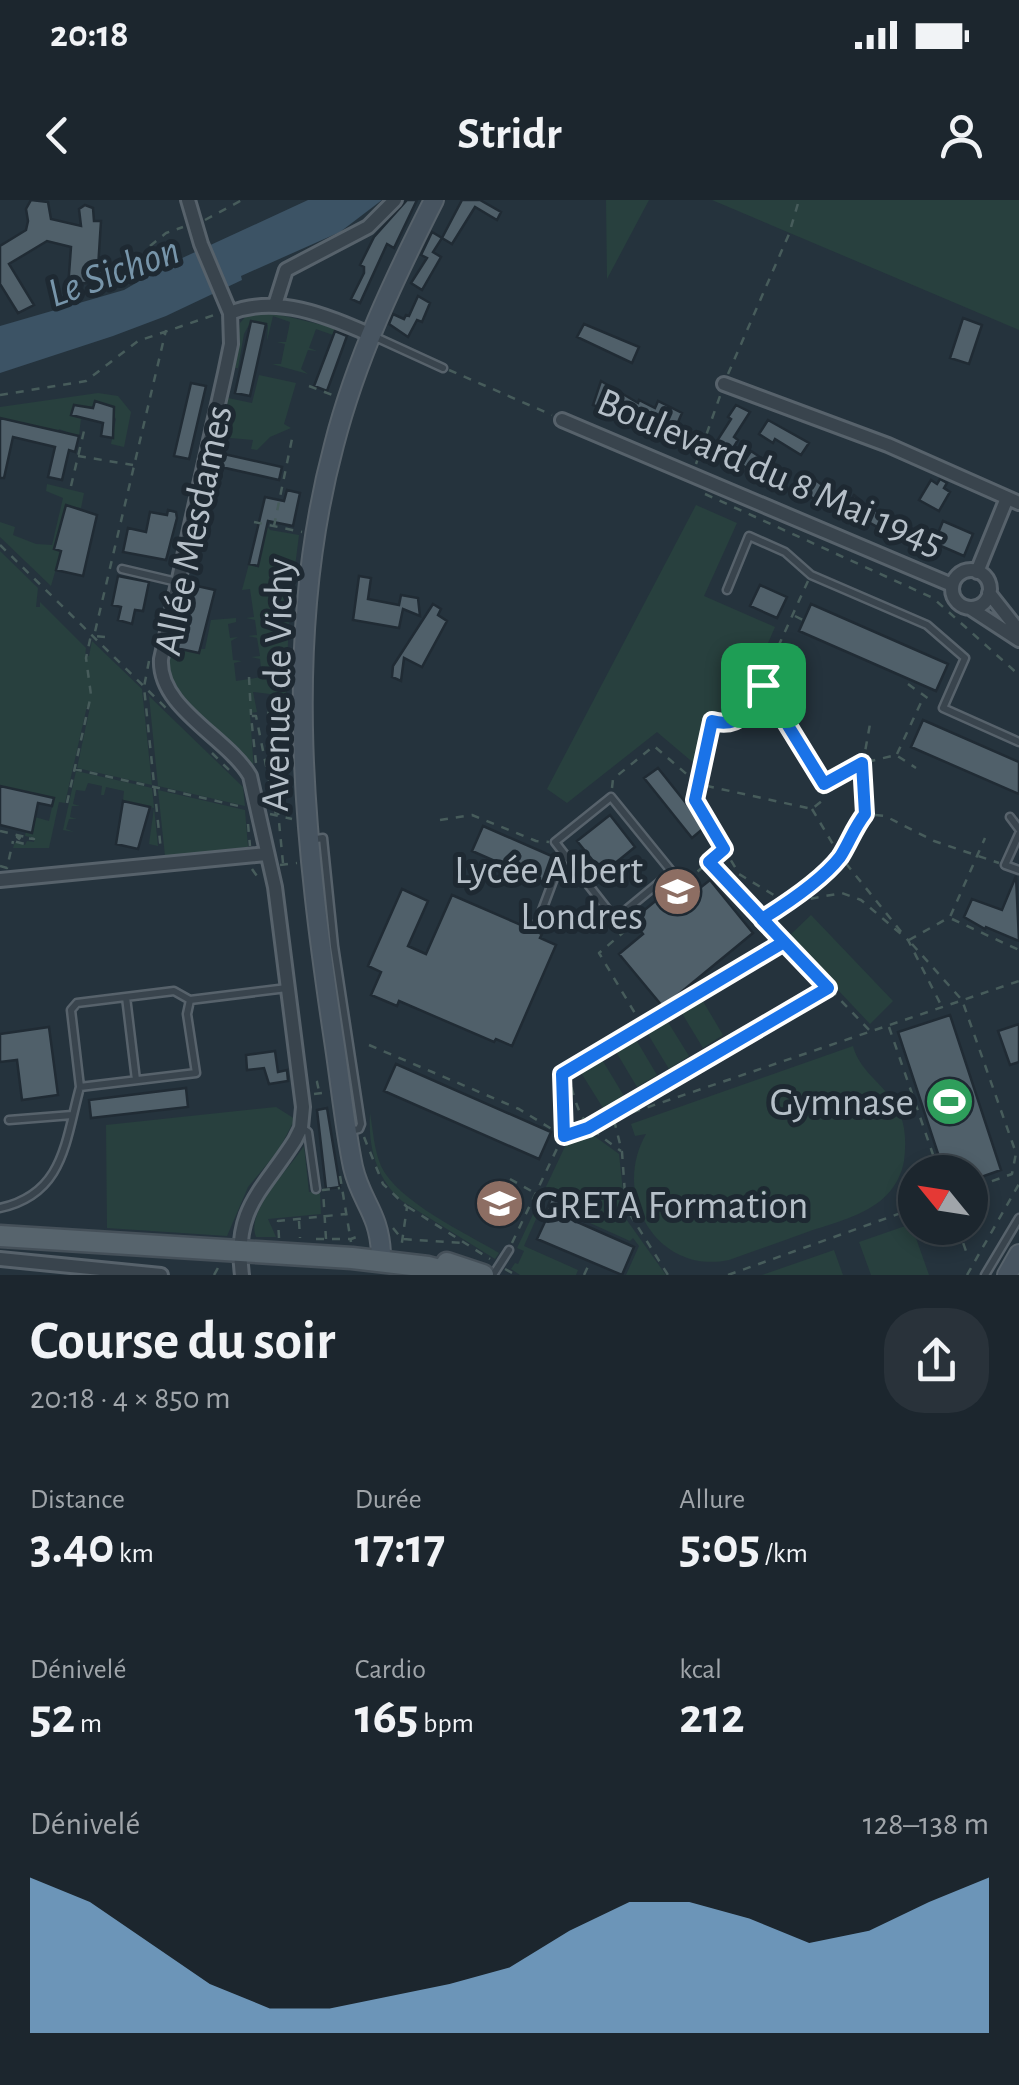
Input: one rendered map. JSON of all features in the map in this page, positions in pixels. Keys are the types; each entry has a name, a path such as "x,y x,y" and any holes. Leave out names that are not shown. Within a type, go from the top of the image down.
{"main road":[{"name":"Avenue de Vichy","path":"376,1254 345,1172 348,1128 334,1076 315,909 316,839 302,708 310,562 334,444 371,335 434,200"},
{"path":"0,1236 241,1250 274,1246 430,1259 491,1270"},
{"path":"376,1254 458,1275"},
{"path":"1006,1275 1019,1254"}],"street":[{"path":"188,200 226,313 275,304 371,335"},
{"path":"275,304 286,270 368,227 395,200"},
{"name":"Allée Mesdames","path":"226,313 232,326 228,359 161,659 161,675 173,697 246,770 253,784 275,887 303,1107 301,1128"},
{"path":"724,384 888,445 1013,500 978,572"},
{"name":"Boulevard du 8 Mai 1945","path":"562,420 952,586"},
{"path":"989,593 980,605 970,608 958,603 952,586 962,572 978,572 1019,631"},
{"name":"Boulevard du 8 Mai 1945","path":"970,608 1019,640"},
{"path":"0,880 266,854"},
{"path":"242,1275 247,1209 301,1128"},
{"path":"0,1259 162,1275"}],"lane":[{"path":"371,335 443,368"},
{"path":"726,590 750,536 785,552 810,575 927,626 965,658 943,708 1019,742"},
{"path":"122,570 178,582"},
{"path":"611,797 672,872 614,919 555,842 611,797"},
{"path":"1010,817 1019,831 1005,865 1019,870"},
{"path":"316,839 361,1124 348,1128"},
{"path":"538,921 563,854"},
{"path":"0,1208 32,1197 47,1185 58,1166 80,1087 71,1010 76,1003 174,991 190,1000 288,988"},
{"path":"126,996 136,1080"},
{"path":"80,1087 196,1073 187,1014 190,1000"},
{"path":"9,1120 72,1115"},
{"name":"Allée Mesdames","path":"301,1128 308,1132 316,1188"},
{"path":"985,1275 1019,1218"},
{"path":"493,1275 491,1270 509,1250"}],"path":[{"path":"799,200 789,234 724,384 692,474 695,490 934,598 1019,676"},
{"path":"0,396 86,381 125,348 166,330 226,313"},
{"path":"66,803 91,695 86,658 166,330"},
{"path":"443,368 562,420"},
{"path":"309,386 336,396"},
{"path":"71,486 84,431"},
{"path":"274,526 292,434"},
{"path":"78,456 134,465"},
{"path":"254,522 303,532"},
{"path":"0,545 173,714"},
{"path":"810,575 747,715 726,724 712,721 695,800 739,874 787,903 842,893 861,900 908,940 942,1007"},
{"path":"793,615 803,620"},
{"path":"93,635 105,637"},
{"path":"778,650 788,656"},
{"path":"249,677 251,716"},
{"path":"908,684 943,708"},
{"path":"763,685 824,784 823,800 812,810"},
{"path":"144,687 162,864"},
{"path":"896,755 924,696"},
{"path":"293,712 268,709 282,864 294,863"},
{"path":"762,919 787,903 840,856 851,830 865,814 862,763 870,724"},
{"path":"201,742 229,770"},
{"path":"611,797 614,779 654,746 698,784 812,810 840,856 962,1000 1016,1153 1012,1174 988,1183"},
{"path":"824,784 862,763 896,755 916,768"},
{"path":"74,769 246,808 245,796"},
{"path":"440,820 472,814 536,842 555,842"},
{"path":"865,814 884,816 934,841 1005,865"},
{"path":"278,816 298,821"},
{"path":"247,822 252,873 268,888"},
{"path":"0,831 34,838 17,837 25,844 13,841"},
{"path":"0,866 7,868 15,832"},
{"path":"908,940 950,917 985,838"},
{"path":"673,892 724,849"},
{"path":"709,862 870,1032"},
{"path":"950,917 1019,950"},
{"path":"638,920 598,953 643,1026"},
{"path":"509,1250 564,1136 562,1074 784,942"},
{"path":"612,1117 1019,981"},
{"path":"369,1045 520,1109 564,1136 612,1117 828,988"},
{"path":"888,1025 933,1155"},
{"path":"567,1072 580,1118 622,1152"},
{"path":"317,1094 323,1093 317,1082 334,1076"},
{"path":"612,1117 622,1152 626,1208 668,1275"},
{"path":"348,1128 369,1143 373,1164 383,1184 406,1206 464,1243 491,1270 516,1275"},
{"path":"338,1168 351,1239 376,1254 392,1227 402,1238 464,1243"},
{"path":"510,1180 536,1194"},
{"path":"967,1275 1019,1184"},
{"path":"326,1239 323,1190 342,1188"},
{"path":"402,1238 406,1206"},
{"path":"274,1246 278,1221 346,1214"},
{"path":"728,1275 898,1214"},
{"path":"299,1219 300,1239"},
{"path":"964,1245 968,1257"},
{"path":"214,1275 219,1261"},
{"path":"584,1275 590,1262"}],"green space":[{"path":"606,200 649,200 607,279"},
{"path":"712,200 1019,200 1019,330"},
{"path":"268,312 335,328 333,335 316,329 309,348 317,351 308,350 301,369 308,374 272,364 281,364 285,344 277,342 286,342 290,322 273,316 267,341 268,325 251,321 235,368 240,323 246,316"},
{"path":"259,375 296,383 284,424 291,428 270,437 257,450 251,449 253,440 219,437 228,398 252,403"},
{"path":"98,393 118,396 131,412 124,447 111,444 116,419 103,403 95,402 93,408 74,405 71,415 81,418 79,436 0,418 0,407"},
{"path":"47,484 84,493 81,508 66,505 54,548 61,551 51,586 0,537 0,522 15,527 13,535 36,544 52,545 63,498 46,491"},
{"path":"696,505 737,523 704,596 775,627 755,673 752,699 740,712 724,719 708,716 696,765 657,732 567,803 547,789"},
{"path":"267,526 270,530 299,535 289,614 286,696 253,692 257,712 250,713 254,772 181,695 170,678 167,662 172,647 199,653 205,649 211,620 236,618 236,622 228,624 230,638 238,637 231,641 233,660 242,661 234,663 236,681 262,677 260,659 251,657 260,656 257,638 248,636 257,635 255,620 246,618 254,617 250,589 242,590 249,564 258,566"},
{"path":"0,551 38,588 36,607 40,607 40,602 86,648 85,656 89,656 92,641 142,689 152,785 77,768 90,707 87,706 65,803 59,802 49,848 13,848 15,842 34,842 35,838 25,836 26,831 32,832 35,817 49,821 54,798 0,788"},
{"path":"149,696 243,787 245,806 158,786"},
{"path":"76,771 152,788 158,846 149,844 154,808 123,801 124,791 106,787 101,795 102,786 88,783 85,791 76,790 73,804 80,806 72,806 70,817 77,819 69,819 66,829 74,832 63,830"},
{"path":"158,790 245,810 248,847 165,856"},
{"path":"811,915 893,1001 870,1024 788,937"},
{"path":"701,998 723,1035 703,1048 680,1010"},
{"path":"666,1019 689,1056 669,1069 646,1031"},
{"path":"635,1038 657,1075 637,1087 615,1050"},
{"path":"853,1046 862,1064 895,1104 902,1120 904,1155 898,1155 898,1179 891,1190 869,1209 729,1260 703,1261 681,1255 662,1243 647,1226 634,1182 646,1134 635,1136 631,1124"},
{"path":"601,1058 624,1096 603,1108 580,1071"},
{"path":"276,1107 295,1119 278,1151 248,1187 227,1236 107,1228 106,1125"},
{"path":"370,1113 375,1147 390,1179 434,1216 499,1253 495,1259 393,1192 376,1161 370,1138"},
{"path":"586,1130 619,1154 626,1219 666,1275 626,1275 639,1246 633,1238 630,1241 570,1214 574,1204 548,1192 524,1246 578,1270 576,1275 520,1275 511,1269 524,1251 517,1248 570,1136"},
{"path":"304,1146 309,1192 320,1192 321,1214 268,1219 276,1237 256,1237 254,1227 263,1203"},
{"path":"898,1228 898,1245 918,1245 929,1275 871,1275 859,1242"},
{"path":"834,1250 843,1275 762,1275"}],"water":[{"path":"308,200 382,200 340,232 241,276 242,280 166,316 0,373 0,326 124,290 167,265"}],"building":[{"path":"31,200 48,202 51,219 81,226 79,209 85,205 93,208 94,221 101,221 97,284 68,288 71,247 47,241 9,264 34,305 18,313 0,284 0,246 26,230 26,209"},
{"path":"407,200 417,200 394,248 387,244 360,303 351,299 364,273 360,265 374,237"},
{"path":"462,200 480,200 501,212 497,220 475,207 452,244 442,238"},
{"path":"432,232 442,238 433,252 441,257 422,290 411,283 427,258 421,255"},
{"path":"418,296 430,303 422,322 417,320 408,337 389,324 393,314 404,319 409,316"},
{"path":"963,318 982,325 969,364 950,358"},
{"path":"251,321 266,324 250,396 235,393"},
{"path":"584,324 639,347 632,363 577,337"},
{"path":"335,331 347,336 327,391 314,386"},
{"path":"601,381 638,403 639,400 655,408 658,401 682,413 675,429 609,404 606,410 593,405"},
{"path":"191,383 206,386 189,459 174,456"},
{"path":"95,401 114,407 113,438 101,436 103,423 71,415 74,405 93,408"},
{"path":"736,405 750,412 734,437 738,440 730,453 715,444"},
{"path":"0,418 79,436 75,452 69,450 62,480 48,477 55,447 13,437 4,478 0,478"},
{"path":"768,420 809,443 801,455 759,434"},
{"path":"751,451 787,475 778,489 742,465"},
{"path":"224,454 282,467 279,480 221,467"},
{"path":"805,472 842,500 835,512 795,487"},
{"path":"940,479 947,483 944,488 950,492 939,511 919,500 931,480 937,484"},
{"path":"287,490 300,493 293,526 268,521 258,566 249,564 265,497 284,501"},
{"path":"854,495 867,506 925,535 917,549 845,509"},
{"path":"66,505 97,515 83,576 56,570 61,551 54,549"},
{"path":"168,510 176,512 177,518 166,560 123,552 128,528 146,532 150,512 167,515"},
{"path":"943,521 973,534 964,556 934,543"},
{"path":"118,576 149,582 143,611 135,610 132,624 118,620 121,607 112,605"},
{"path":"359,576 371,578 368,599 399,605 401,595 418,598 420,616 403,609 399,628 353,620"},
{"path":"188,584 215,590 199,653 176,648"},
{"path":"760,585 787,597 777,618 750,606"},
{"path":"433,604 441,609 438,615 447,621 422,667 404,658 401,681 392,677 393,666"},
{"path":"811,604 948,664 936,691 799,631"},
{"path":"923,720 1019,762 1019,794 911,747"},
{"path":"658,768 705,827 692,838 644,778"},
{"path":"0,786 54,798 52,806 38,803 32,833 0,825"},
{"path":"123,801 150,807 138,849 116,844"},
{"path":"610,815 635,847 603,873 577,841"},
{"path":"483,826 554,857 545,883 472,851"},
{"path":"1016,876 1019,941 964,917 972,899 1002,910"},
{"path":"710,880 753,933 663,1007 619,954 643,934 636,925 640,922 636,917 670,889 674,894 678,890 686,899"},
{"path":"402,889 428,901 408,946 426,954 452,895 542,934 540,938 556,945 512,1046 399,1001 397,1006 371,995 381,972 368,966"},
{"name":"Gymnase","path":"950,1015 1001,1170 988,1175 988,1155 938,1155 898,1032"},
{"path":"1019,1024 1019,1062 1010,1065 998,1031"},
{"path":"49,1027 58,1095 22,1100 17,1060 0,1062 0,1034"},
{"path":"275,1051 278,1072 287,1070 288,1081 269,1084 264,1068 247,1070 246,1055"},
{"path":"396,1064 551,1132 539,1159 384,1091"},
{"path":"186,1088 188,1107 91,1118 89,1100"},
{"path":"327,1108 340,1187 326,1189 317,1110"},
{"name":"GRETA Formation","path":"488,1185 521,1200 512,1222 479,1207"},
{"path":"551,1198 570,1207 566,1217 634,1247 622,1275 537,1239 550,1211 547,1209"}],"place":[{"name":"Lycée Albert Londres","path":"678,892"},
{"name":"Gymnase","path":"949,1101"},
{"name":"GRETA Formation","path":"500,1204"}],"route":[{"path":"763,685 747,715 726,724 712,721 695,800 724,849 709,862 762,919 784,942 562,1074 564,1136 588,1128 828,988 762,919 787,903 840,856 851,830 865,814 862,763 824,784 763,685"}],"water label":[{"name":"Le Sichon","path":"113,270"}]}
